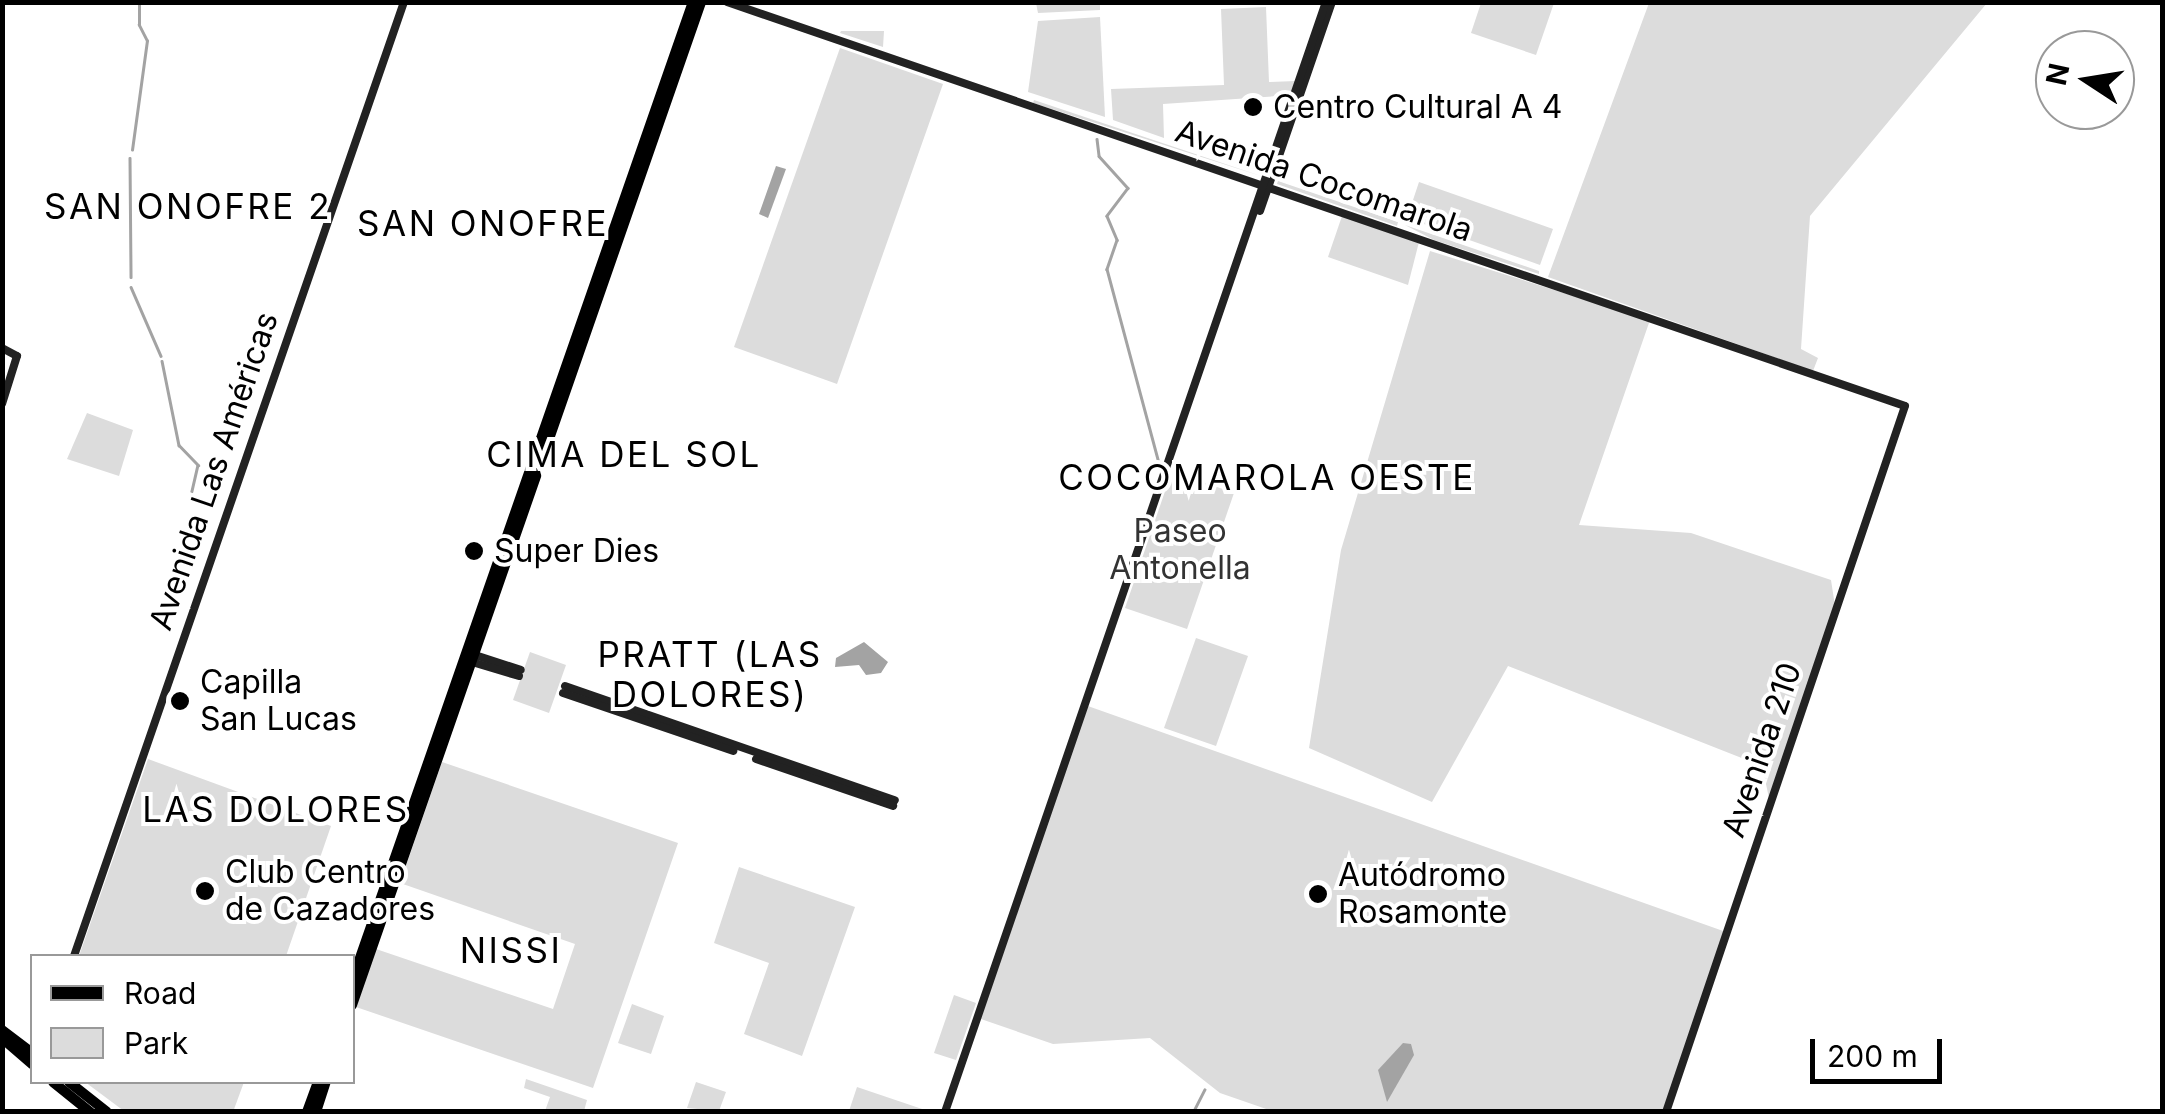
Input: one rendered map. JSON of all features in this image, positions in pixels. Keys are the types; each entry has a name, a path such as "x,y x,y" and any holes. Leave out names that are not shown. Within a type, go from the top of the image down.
{"main road":[{"name":"Avenida Las Américas","path":"75,954 404,2"},
{"path":"355,972 693,2"},
{"path":"355,997 701,2"},
{"name":"Avenida Cocomarola","path":"727,2 1905,406"},
{"path":"945,1112 1329,2"},
{"path":"2,348 16,361"},
{"path":"2,360 16,361"},
{"path":"2,404 16,361"},
{"name":"Avenida 210","path":"1666,1112 1905,406"},
{"path":"473,658 520,673"},
{"path":"564,690 894,803"},
{"path":"2,1030 30,1051"},
{"path":"2,1038 30,1062"},
{"path":"55,1084 90,1112"},
{"path":"72,1084 107,1112"},
{"path":"307,1112 317,1084"},
{"path":"316,1112 325,1084"}],"green space":[{"path":"1036,3 1100,3 1100,10 1038,13"},
{"path":"1481,3 1554,3 1536,55 1471,33"},
{"path":"1649,3 1987,3 1810,216 1801,349 1818,358 1813,371 1548,277"},
{"path":"1266,7 1269,82 1296,81 1292,95 1163,104 1164,138 1113,120 1111,89 1224,85 1221,9"},
{"path":"1100,17 1105,117 1028,92 1038,21"},
{"path":"841,31 884,31 883,47 840,33"},
{"path":"840,48 943,84 837,384 734,347"},
{"path":"1034,100 1264,177 1033,103"},
{"path":"1278,181 1398,222 1397,226 1277,184"},
{"path":"1419,182 1553,229 1540,265 1407,218"},
{"path":"1342,216 1419,242 1408,285 1328,257"},
{"path":"1405,225 1539,271 1539,274 1434,240"},
{"path":"1430,251 1650,320 1579,525 1691,533 1831,580 1835,606 1728,925 1769,798 1762,766 1508,666 1432,802 1309,748 1341,550"},
{"path":"87,413 133,430 119,476 67,459"},
{"name":"Paseo Antonella","path":"1172,471 1234,493 1187,629 1125,608"},
{"path":"1196,638 1248,656 1216,746 1164,728"},
{"path":"530,652 566,665 549,713 513,700"},
{"name":"Autódromo Rosamonte","path":"1085,705 1726,932 1666,1111 1272,1111 1220,1093 1150,1038 1053,1044 978,1018"},
{"name":"Club Centro de Cazadores","path":"148,759 331,826 287,954 80,954"},
{"path":"442,762 678,843 593,1088 356,1007 376,949 553,1009 575,944 400,883"},
{"path":"739,867 855,907 802,1056 744,1034 769,963 714,943"},
{"path":"954,995 976,1003 956,1060 934,1053"},
{"path":"632,1004 664,1016 651,1054 618,1043"},
{"path":"526,1079 587,1100 584,1111 545,1111 550,1097 524,1088"},
{"path":"696,1082 726,1092 719,1111 687,1108"},
{"path":"88,1084 243,1084 233,1112 124,1111"},
{"path":"857,1087 928,1111 849,1111"}],"shaded area":[{"path":"776,166 786,169 768,218 759,214"},
{"path":"864,642 888,662 881,673 866,675 859,665 835,667 836,658"},
{"path":"1403,1043 1411,1044 1414,1055 1387,1102 1378,1070"}],"waterway":[{"path":"132,150 147,41 139,25 139,2"},
{"path":"1097,139 1099,156 1128,188 1107,216 1117,240 1107,269 1159,463"},
{"path":"130,158 131,277"},
{"path":"131,287 161,356"},
{"path":"162,361 179,445 198,465 192,491"},
{"path":"1193,1112 1204,1090"}],"place":[{"name":"Centro Cultural A 4","path":"1253,107"},
{"name":"Super Dies","path":"474,551"},
{"name":"Capilla San Lucas","path":"180,701"},
{"name":"Club Centro de Cazadores","path":"205,891"},
{"name":"Autódromo Rosamonte","path":"1318,894"}],"district":[{"name":"SAN ONOFRE 2","path":"188,206"},
{"name":"SAN ONOFRE","path":"483,223"},
{"name":"CIMA DEL SOL","path":"624,454"},
{"name":"COCOMAROLA OESTE","path":"1267,477"},
{"name":"PRATT (LAS DOLORES)","path":"710,674"},
{"name":"LAS DOLORES","path":"276,809"},
{"name":"NISSI","path":"511,950"}]}
